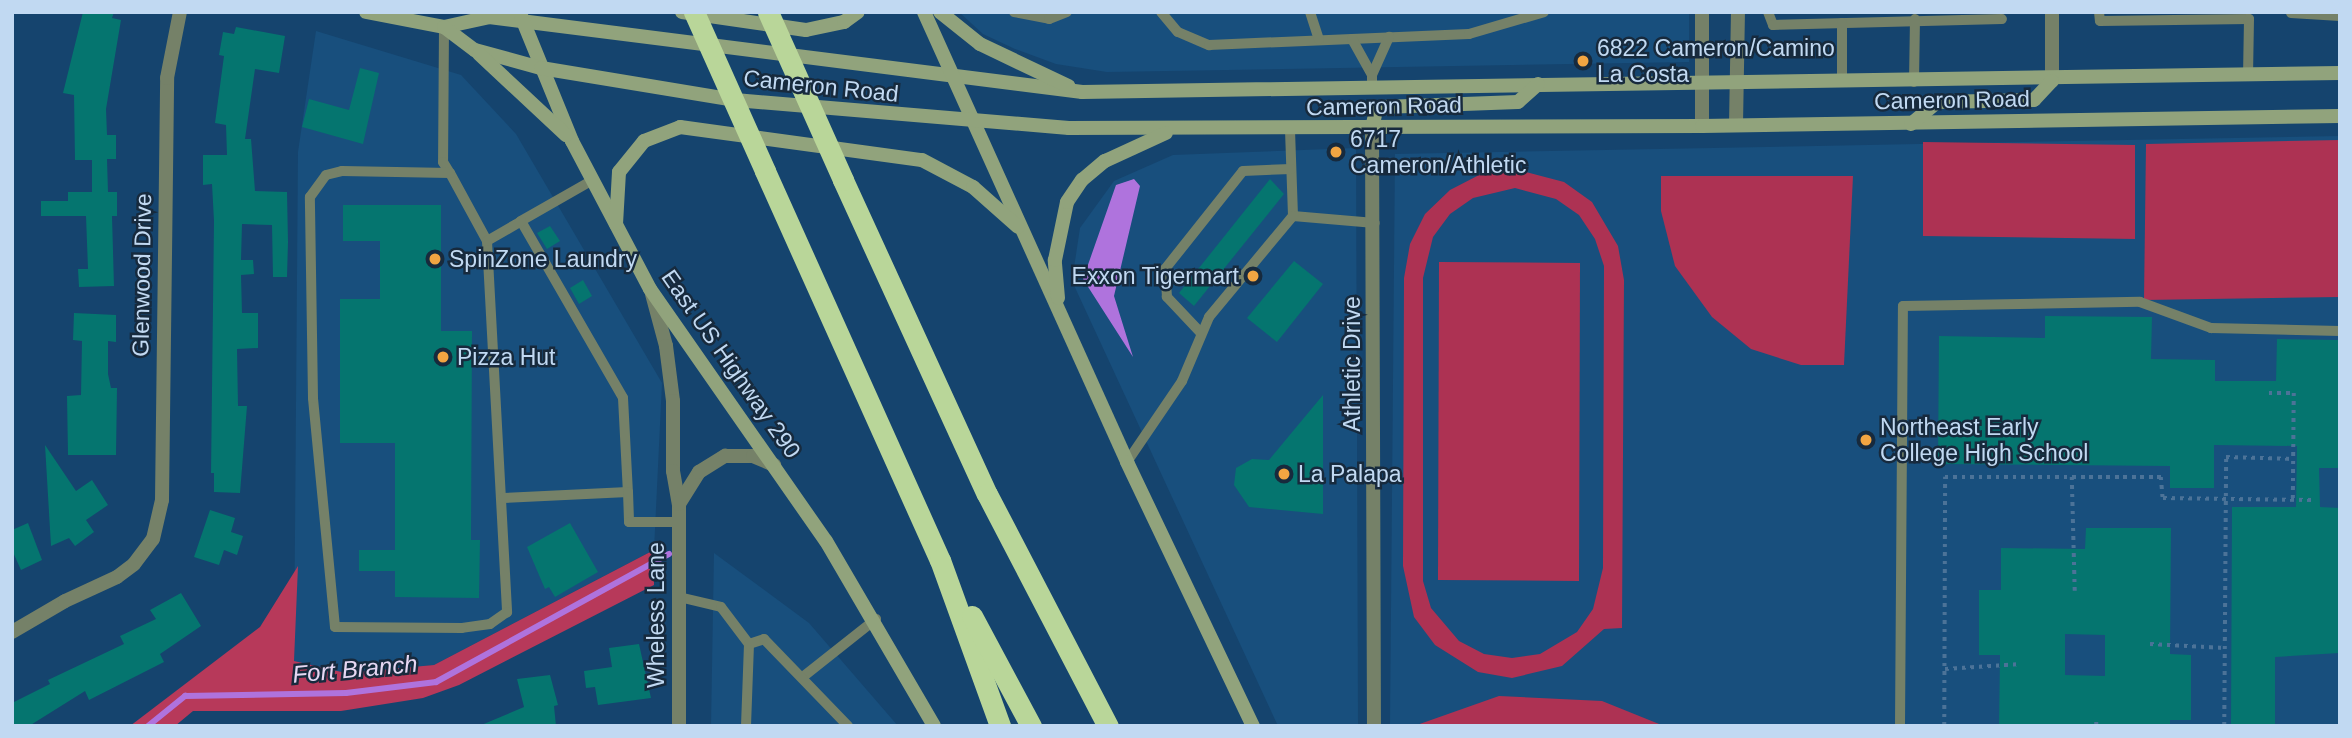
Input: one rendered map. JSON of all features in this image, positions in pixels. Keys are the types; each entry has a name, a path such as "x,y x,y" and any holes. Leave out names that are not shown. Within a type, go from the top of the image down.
{"highway":[{"path":"694,12 940,560 1000,726"},
{"path":"768,12 982,482 1108,726"},
{"path":"940,560 1031,726"}],"main road":[{"name":"Cameron Road","path":"366,12 444,27 489,17 521,17 956,79 1082,92 1372,80 1538,84 1914,82 2340,73"},
{"path":"682,12 806,30 844,22 858,12"},
{"path":"924,12 1127,462 1253,726"},
{"path":"940,12 980,44 1082,92"},
{"name":"East US Highway 290","path":"521,17 572,141 616,229 650,289 774,465 876,619 934,726"},
{"name":"Cameron Road","path":"444,27 475,50 541,68 796,108 976,124 1173,130 1290,130 1911,124 2340,116"},
{"path":"475,50 572,141"},
{"path":"1911,124 1937,102 2034,100 2052,81"},
{"path":"1372,128 1376,111 1383,107 1518,102 1538,84"},
{"path":"616,229 619,172 644,141 680,127 922,160 973,187 1024,233"},
{"path":"1059,309 1055,260 1067,202 1082,180 1105,161 1173,130"}],"street":[{"name":"Glenwood Drive","path":"12,632 65,601 117,577 134,564 153,539 162,500 167,78 180,12"},
{"path":"1702,12 1702,126"},
{"path":"1737,125 1738,12"},
{"path":"2052,12 2052,81"},
{"name":"Athletic Drive","path":"1372,128 1375,223 1374,726"},
{"name":"Wheless Lane","path":"650,289 671,373 673,471 680,522 679,726"},
{"path":"679,504 699,472 725,456 753,456 774,465"}],"lane":[{"path":"1014,12 1049,19 1068,12"},
{"path":"1161,12 1178,32 1209,45 1469,34 1544,12"},
{"path":"1310,12 1319,40"},
{"path":"1768,12 1773,25 1916,19 2002,19"},
{"path":"2099,12 2100,21 2249,19 2248,75"},
{"path":"2291,13 2340,16"},
{"path":"1914,82 1916,19"},
{"path":"1842,23 1842,82"},
{"path":"444,27 443,162 450,173 487,241 503,498 507,612 501,620 462,628 335,627 313,398 310,197 326,174 342,171 450,173"},
{"path":"1372,80 1389,37"},
{"path":"1352,39 1372,80"},
{"path":"1127,462 1182,381 1209,317 1293,216 1290,130"},
{"path":"1201,333 1167,297 1165,269 1243,171 1291,169"},
{"path":"487,241 591,181"},
{"path":"1293,216 1375,223"},
{"path":"521,221 623,398 629,522 680,522"},
{"path":"1900,726 1903,306 2140,302 2211,328 2340,331"},
{"path":"503,498 628,492"},
{"path":"679,597 721,607 750,644 746,726"},
{"path":"804,676 876,619"},
{"path":"750,644 764,639 804,676 848,726"}],"path":[{"path":"2269,393 2294,393 2293,500"},
{"path":"2224,726 2226,457 2293,460"},
{"path":"1944,726 1945,477 2161,477 2163,498 2315,500"},
{"path":"2072,477 2076,591"},
{"path":"2150,644 2225,648"},
{"path":"1945,668 2021,664"},
{"path":"2096,719 2096,726"}],"shaded area":[{"path":"959,12 1689,12 1689,62 1107,72 1056,64 1015,49 983,34"},
{"path":"316,31 461,75 516,134 662,383 654,550 434,665 346,673 294,661 298,152"},
{"name":"Northeast Early College High School","path":"2340,136 2340,726 1390,726 1395,154"},
{"path":"2340,140 2340,297 2144,300 2146,144"},
{"path":"1923,142 2135,145 2135,239 1923,236"},
{"path":"1356,148 1358,726 1278,726 1072,281 1080,228 1114,181 1173,155"},
{"path":"1514,169 1564,182 1592,202 1618,246 1624,280 1622,628 1604,629 1562,666 1512,678 1478,672 1435,645 1414,617 1403,566 1404,278 1410,244 1425,214 1450,190 1481,174","holes":["1515,188 1556,199 1579,215 1595,239 1604,266 1603,568 1593,609 1577,632 1540,654 1512,658 1484,654 1459,641 1431,608 1423,581 1423,278 1433,237 1450,214 1473,198"]},
{"path":"1661,176 1853,176 1844,365 1801,365 1751,349 1712,317 1675,266 1661,211"},
{"path":"1134,179 1140,186 1114,296 1133,357 1083,279 1116,185"},
{"path":"1439,262 1580,263 1579,581 1438,580"},
{"path":"654,550 654,585 459,685 423,698 341,711 193,711 175,726 130,726 260,627 298,566 294,661 346,673 434,665"},
{"path":"714,553 809,623 898,726 711,726"},
{"path":"1499,696 1602,701 1664,726 1414,726"}],"building":[{"path":"83,12 114,12 112,18 121,20 106,109 107,135 116,135 116,159 107,159 108,192 117,192 117,216 112,216 114,286 79,287 78,269 88,269 86,216 41,216 41,201 68,201 68,192 92,192 92,160 75,160 74,95 63,93"},
{"path":"236,27 285,36 279,73 255,69 245,139 251,139 255,191 287,192 288,242 287,277 273,277 272,225 242,224 241,260 253,260 254,274 241,275 242,313 258,313 258,348 237,349 238,406 247,406 240,493 214,492 214,473 211,473 214,221 212,184 203,185 203,155 227,155 226,125 215,123 224,56 219,55 223,32 234,34"},
{"path":"360,68 379,73 363,144 302,127 309,99 349,110"},
{"path":"1270,179 1284,194 1194,306 1179,293"},
{"path":"343,205 441,205 441,331 472,331 471,540 480,540 479,598 395,597 395,571 359,571 359,550 395,550 395,443 340,443 340,299 380,299 380,241 343,241"},
{"path":"550,226 560,241 547,249 537,233"},
{"path":"1294,261 1323,284 1277,342 1247,318"},
{"path":"583,280 592,296 579,304 570,288"},
{"path":"74,313 116,315 116,342 108,341 108,374 111,388 117,388 116,455 68,455 67,396 81,395 82,341 73,340"},
{"path":"2045,316 2152,317 2151,359 2215,360 2215,381 2276,381 2277,339 2340,340 2340,468 2319,468 2320,507 2340,508 2339,653 2275,657 2275,726 2231,726 2232,507 2296,507 2297,446 2214,445 2214,488 2170,488 2170,466 1938,464 1939,336 2045,338"},
{"path":"1323,395 1323,514 1249,507 1234,485 1236,468 1252,459 1269,460"},
{"path":"45,445 76,491 92,480 108,505 86,520 94,532 75,546 69,538 51,546"},
{"path":"210,510 235,518 231,532 243,536 237,555 224,550 219,565 194,557"},
{"path":"28,523 42,560 21,570 12,550 12,530"},
{"path":"570,523 598,572 555,597 549,587 545,589 527,547"},
{"path":"2086,528 2171,528 2170,654 2191,655 2191,720 2170,720 2170,726 1999,726 2000,655 1979,655 1979,590 2001,590 2001,548 2085,549","holes":["2065,634 2105,635 2105,676 2065,675"]},
{"path":"181,593 201,626 160,654 164,662 89,700 85,691 29,726 12,726 12,703 50,684 48,680 124,644 120,636 156,619 150,610"},
{"path":"639,644 651,698 598,705 595,687 586,688 584,671 612,667 609,648"},
{"path":"550,675 558,705 554,706 556,726 479,726 524,707 517,679"}],"waterway":[{"name":"Fort Branch","path":"148,726 185,696 346,693 436,682 669,554"}],"place":[{"name":"6822 Cameron/Camino La Costa","path":"1583,61"},
{"name":"6717 Cameron/Athletic","path":"1336,152"},
{"name":"SpinZone Laundry","path":"435,259"},
{"name":"Exxon Tigermart","path":"1253,276"},
{"name":"Pizza Hut","path":"443,357"},
{"name":"Northeast Early College High School","path":"1866,440"},
{"name":"La Palapa","path":"1284,474"}]}
